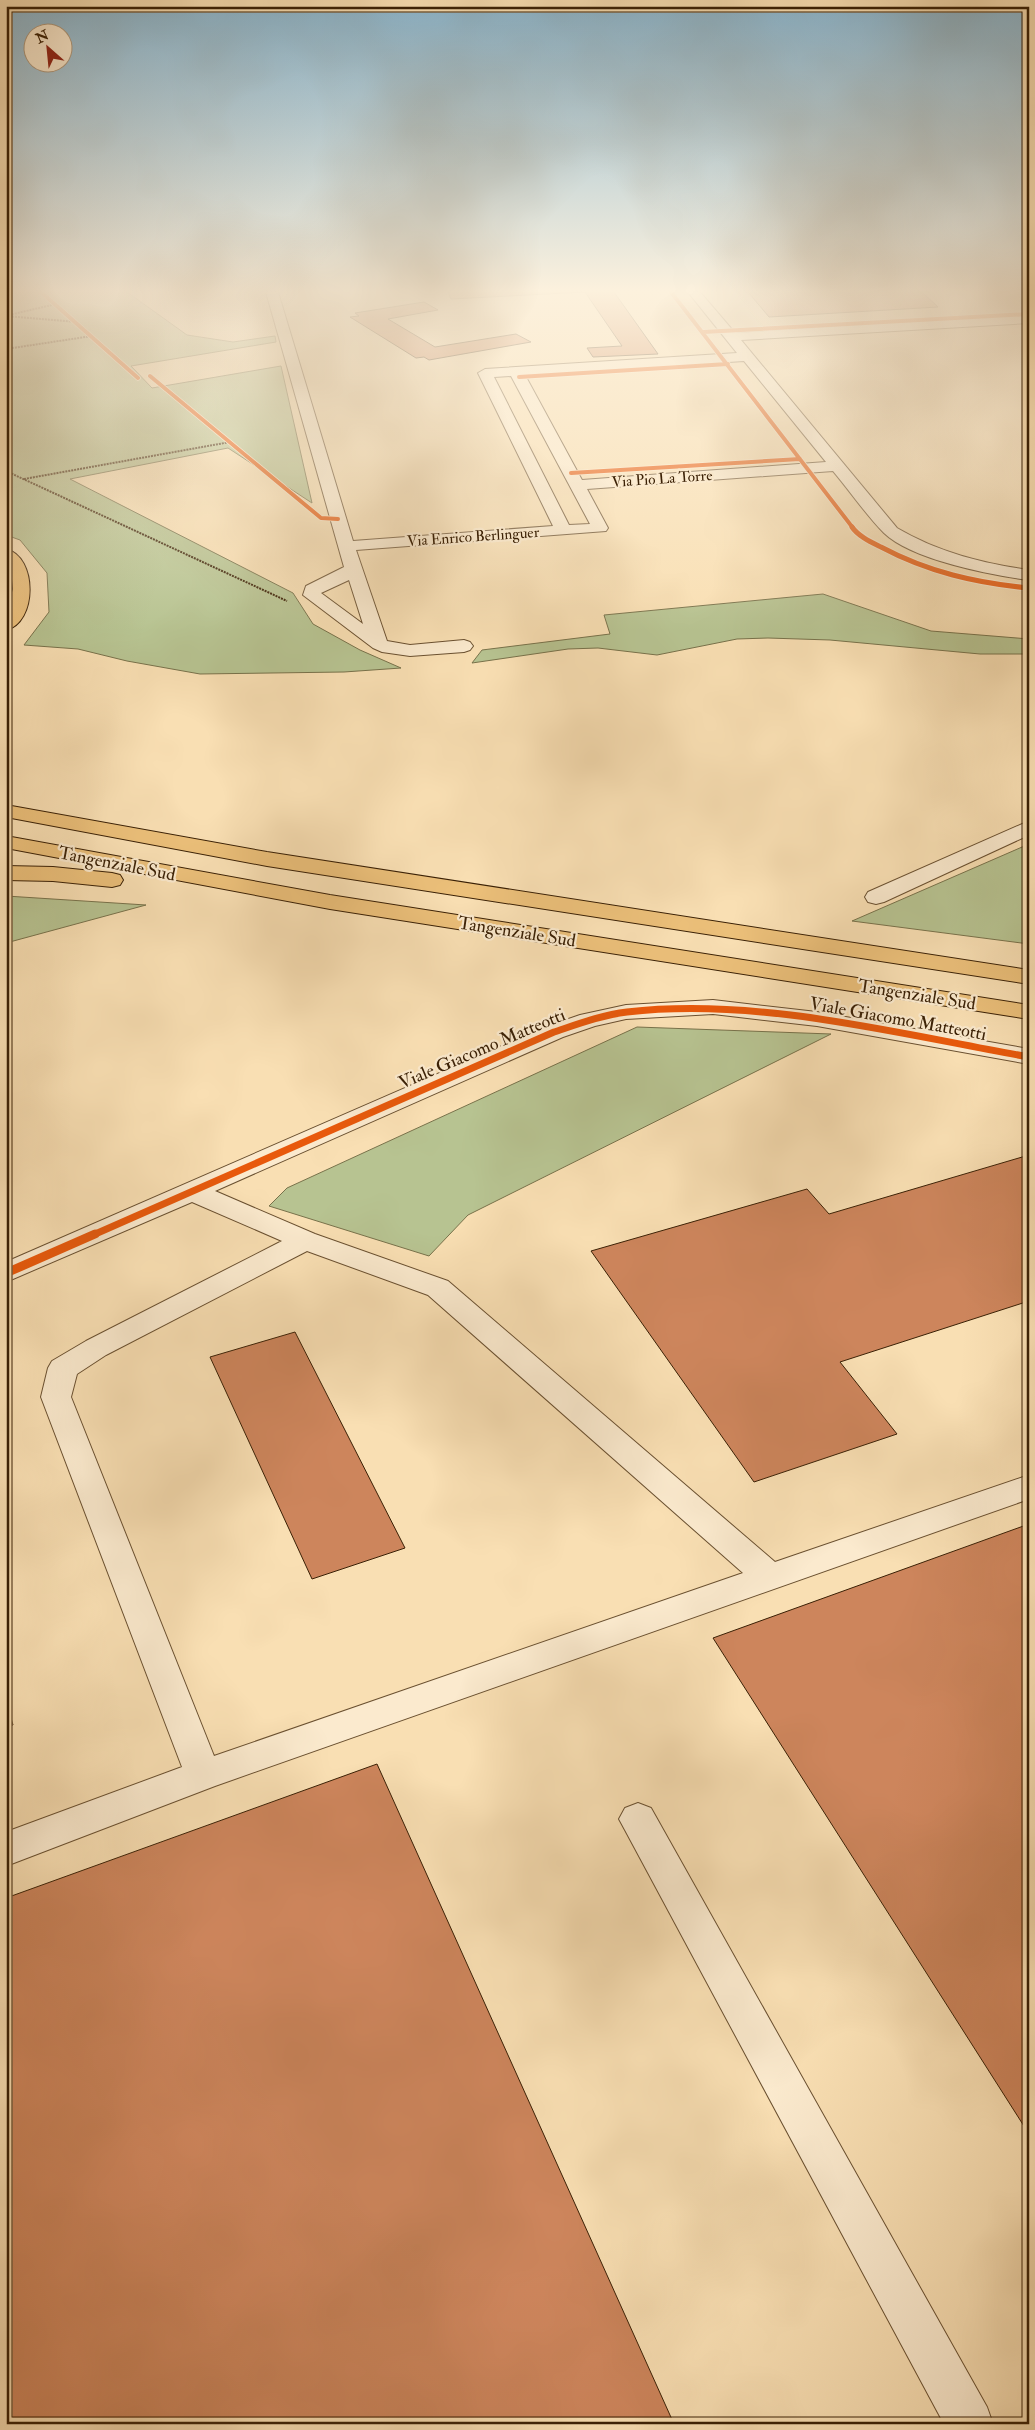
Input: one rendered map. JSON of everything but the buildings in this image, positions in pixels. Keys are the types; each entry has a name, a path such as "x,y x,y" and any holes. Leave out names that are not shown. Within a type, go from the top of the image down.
{"highway":[{"path":"6,554 18,568 23,580 19,606 6,625"},
{"name":"Tangenziale Sud","path":"6,811 267,859 1029,977"},
{"name":"Tangenziale Sud","path":"6,842 188,878 482,927 1029,1012"},
{"path":"6,873 100,878 290,912 482,927"}],"street":[{"path":"305,405 346,546 379,644"},
{"path":"501,405 562,530"},
{"path":"534,405 577,484"},
{"path":"787,405 891,531 910,543 936,555 970,564 1029,575"},
{"name":"Via Pio La Torre","path":"577,484 838,466"},
{"name":"Via Enrico Berlinguer","path":"346,546 600,528 577,484"},
{"path":"353,568 312,590 312,594 379,644 390,649 403,651 464,646"},
{"path":"333,610 354,612 366,605"},
{"path":"876,897 1029,827"},
{"name":"Viale Giacomo Matteotti","path":"6,1272 554,1032 589,1020 626,1012 713,1008 760,1011 1029,1057"},
{"path":"191,1191 305,1240 438,1288 770,1577"},
{"path":"203,1774 56,1397 63,1368 96,1348 305,1240"},
{"path":"6,1850 203,1774 1029,1487"},
{"path":"638,1820 970,2424"}],"path":[{"path":"24,479 230,442"},
{"path":"6,471 294,604"}],"green space":[{"path":"6,405 290,405 312,503 228,448 70,479 293,593 313,624 360,650 401,668 344,672 200,674 127,661 78,649 24,645 49,612 47,573 20,540 6,535"},
{"path":"823,594 931,631 1029,639 1029,654 980,654 830,640 768,638 737,639 657,655 598,648 568,649 472,663 482,650 610,634 604,615"},
{"path":"1029,844 1029,944 852,921"},
{"path":"6,896 146,905 6,943"},
{"path":"637,1027 831,1034 468,1215 429,1256 269,1206 287,1188"}],"cycle path":[{"path":"185,405 321,518 338,519"},
{"path":"760,405 855,531 897,556 938,572 981,582 1029,588"},
{"path":"571,473 800,459"},
{"path":"6,1273 554,1032 589,1020 626,1012 713,1007 760,1011 817,1019 1029,1057"}]}
